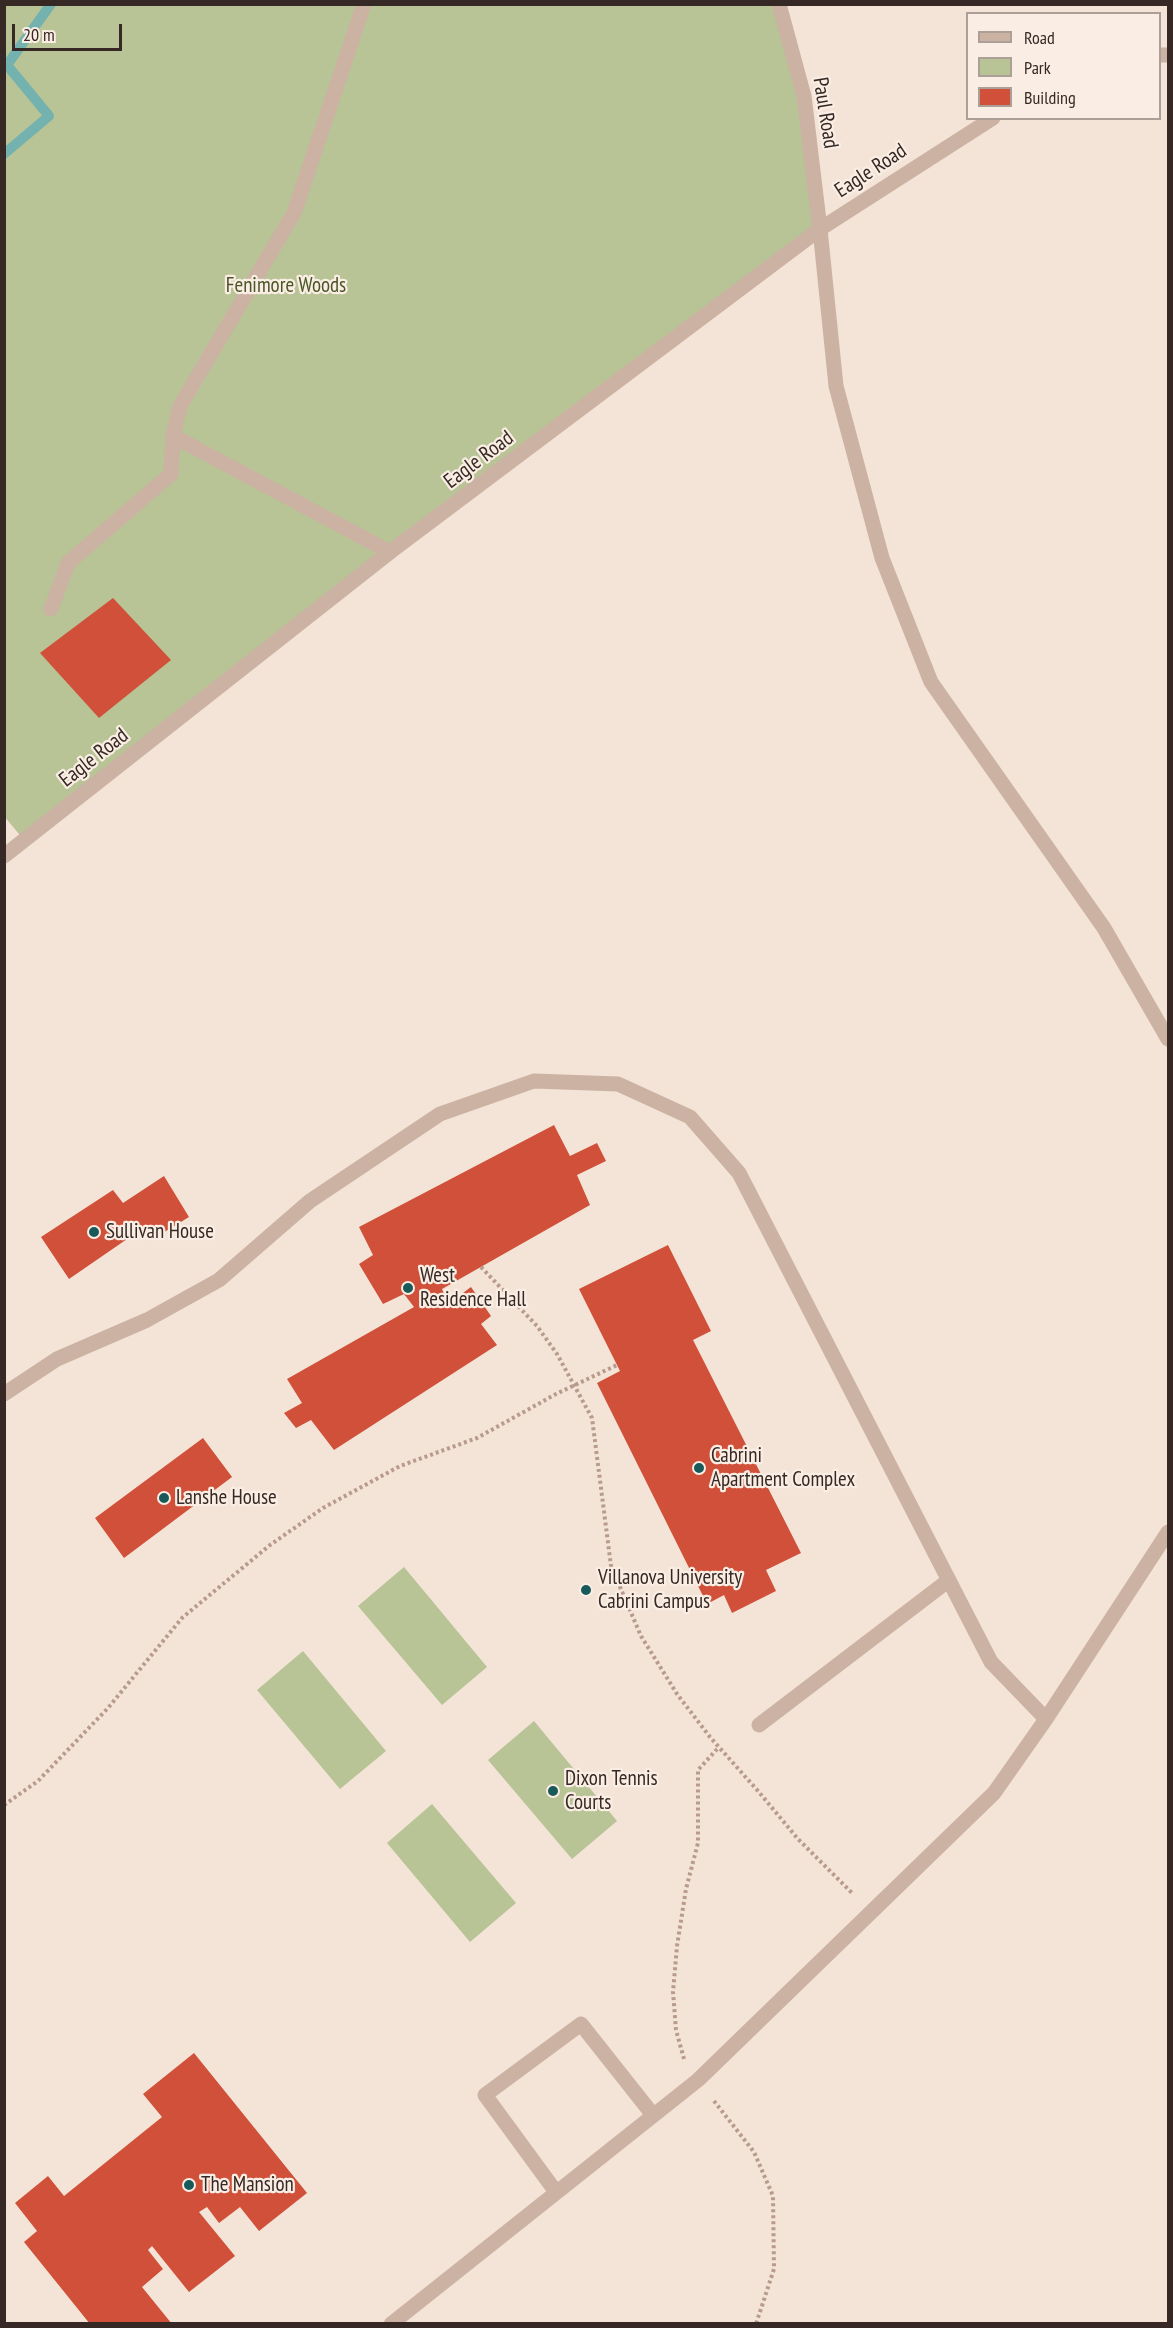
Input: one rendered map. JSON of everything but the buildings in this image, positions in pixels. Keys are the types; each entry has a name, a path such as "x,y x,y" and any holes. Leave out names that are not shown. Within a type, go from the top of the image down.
{"street":[{"path":"51,609 68,563 171,474 173,436 180,406 294,213 364,4"},
{"name":"Paul Road","path":"780,4 804,96 836,386 882,558 932,682 1104,928 1168,1039"},
{"name":"Eagle Road","path":"4,855 390,552 820,229 990,120"},
{"path":"173,436 390,552"},
{"path":"4,1394 57,1359 147,1320 219,1280 310,1201 440,1114 534,1081 618,1084 690,1117 739,1173 991,1662 1046,1719"},
{"path":"391,2324 698,2080 994,1793 1046,1719 1168,1532"},
{"path":"759,1725 949,1580"},
{"path":"556,2192 485,2095 581,2024 652,2115"}],"path":[{"path":"481,1267 537,1326 575,1385 592,1418 611,1566 641,1636 677,1694 710,1737 798,1839 872,1912"},
{"path":"4,1805 38,1781 108,1708 182,1618 270,1545 323,1508 400,1466 477,1438 617,1365"}],"green space":[{"name":"Fenimore Woods","path":"4,5 779,5 804,96 820,229 24,840 4,816"},
{"path":"404,1567 487,1667 442,1705 358,1606"},
{"path":"303,1651 386,1751 340,1789 257,1690"},
{"name":"Dixon Tennis Courts","path":"534,1721 617,1821 572,1859 488,1760"},
{"path":"432,1804 516,1903 470,1942 387,1843"}],"waterway":[{"path":"4,154 49,116 7,65 51,4"}],"place":[{"name":"Sullivan House","path":"94,1232"},
{"name":"West Residence Hall","path":"408,1288"},
{"name":"Cabrini Apartment Complex","path":"699,1468"},
{"name":"Lanshe House","path":"164,1498"},
{"name":"Villanova University Cabrini Campus","path":"586,1590"},
{"name":"Dixon Tennis Courts","path":"553,1791"},
{"name":"The Mansion","path":"189,2185"}]}
